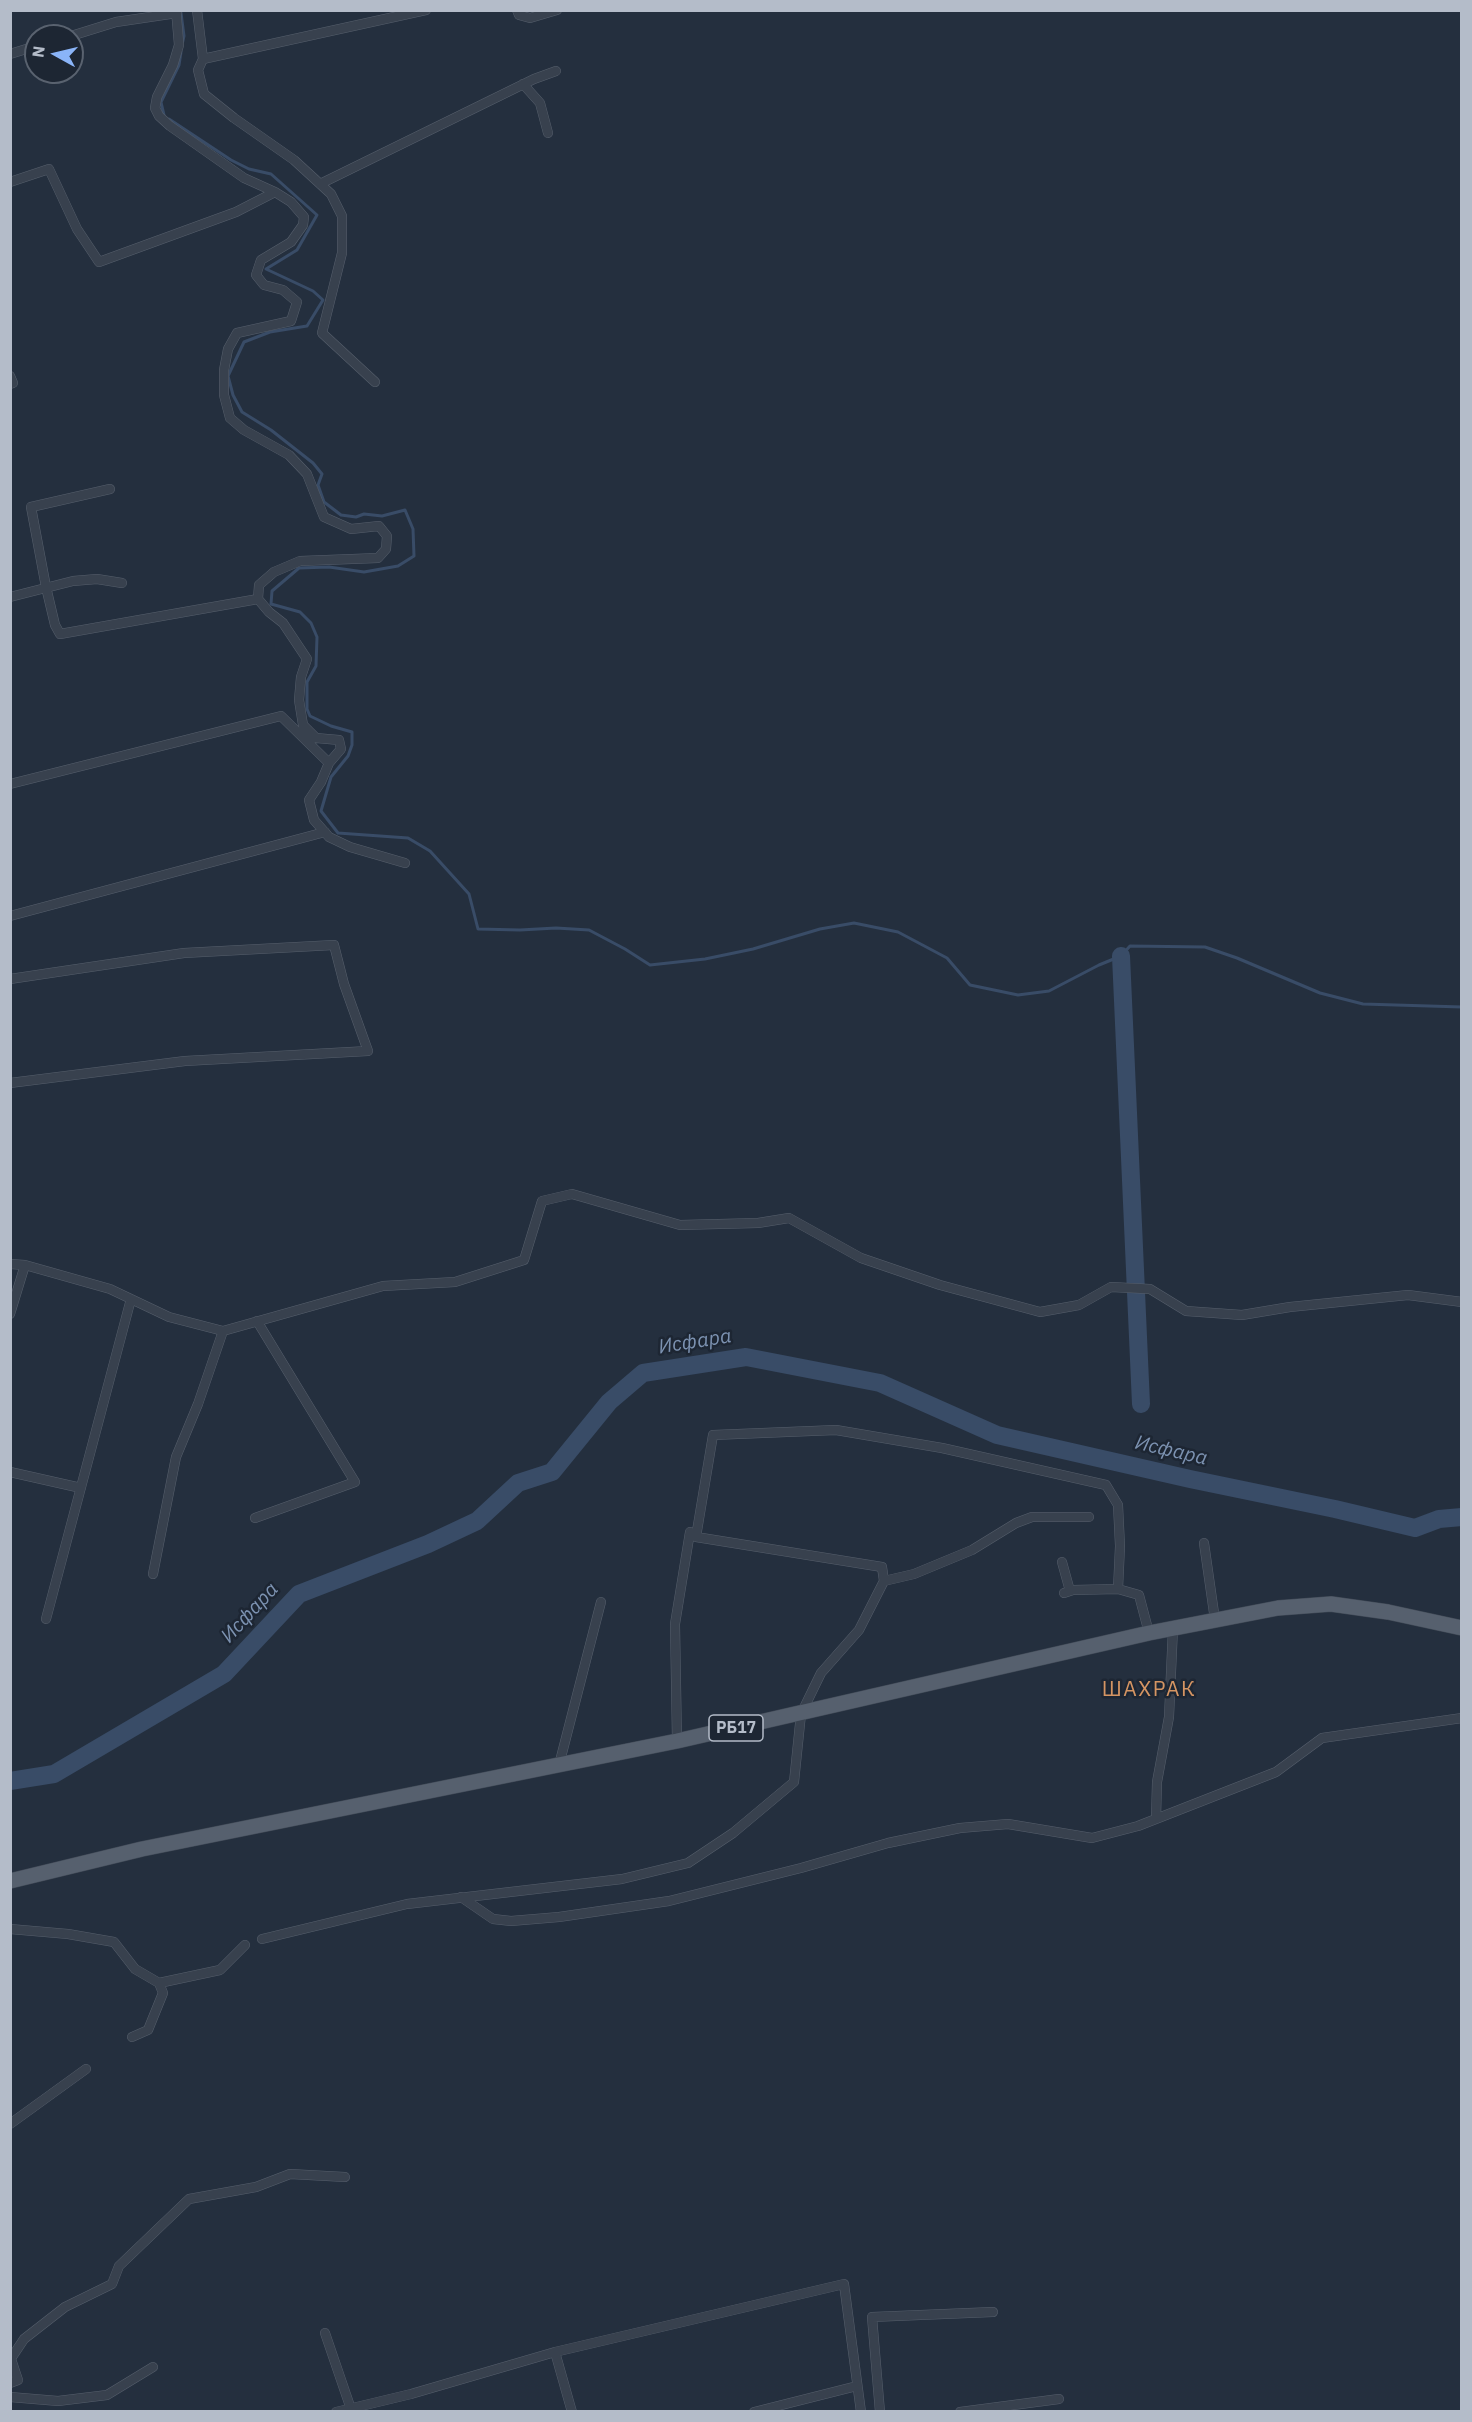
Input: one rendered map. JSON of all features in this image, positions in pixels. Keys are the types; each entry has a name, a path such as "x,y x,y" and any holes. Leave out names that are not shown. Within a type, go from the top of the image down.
{"main road":[{"name":"РБ17","path":"10,1881 142,1849 677,1741 1149,1633 1278,1608 1331,1604 1388,1612 1461,1628"}],"street":[{"path":"197,10 203,59 198,70 204,94 294,160 331,194 342,216 342,253 322,333 375,382"},
{"path":"203,59 426,10"},
{"path":"517,10 519,15 530,18 557,10"},
{"path":"84,32 116,22 176,12 179,45 173,65 157,97 155,108 159,116 244,178 291,202 304,217 303,225 291,242 261,260 256,275 264,285 283,290 297,302 291,321 237,333 228,349 224,370 224,395 230,418 243,430 289,455 307,474 324,517 351,529 379,526 387,536 386,549 378,558 300,561 274,572 259,585 258,599 283,623 307,660 301,677 299,700 303,725 316,738 339,741 341,748 329,763 321,782 309,800 314,820 329,837 350,847 405,863"},
{"path":"320,184 523,84 556,71"},
{"path":"523,84 540,103 548,133"},
{"path":"10,182 50,169 77,229 99,262 236,212 275,192"},
{"path":"10,376 13,383 10,384"},
{"path":"110,489 31,507 46,587 55,625 60,634 258,599"},
{"path":"10,597 46,587 97,579 122,583"},
{"path":"10,784 280,716 329,763"},
{"path":"10,916 325,832"},
{"path":"10,979 184,953 334,945 344,984 368,1051 185,1061 10,1083"},
{"path":"10,1264 25,1265 110,1289 169,1317 223,1331 383,1286 455,1282 524,1260 542,1201 572,1194 680,1225 758,1223 789,1218 861,1258 940,1285 1040,1312 1079,1305 1111,1287 1150,1288 1186,1311 1242,1315 1290,1307 1408,1295 1461,1302"},
{"path":"10,1314 25,1265"},
{"path":"46,1619 131,1299"},
{"path":"255,1518 354,1482 257,1321"},
{"path":"153,1574 176,1457 198,1404 223,1331"},
{"path":"696,1537 713,1435 836,1430 942,1448 1106,1485 1118,1505 1120,1546 1118,1589"},
{"path":"10,1472 81,1488"},
{"path":"884,1581 914,1574 972,1550 1016,1523 1032,1517 1089,1517"},
{"path":"262,1939 407,1904 622,1880 688,1863 733,1833 794,1782 801,1714 821,1673 859,1630 884,1581 882,1566 696,1537 690,1532 675,1624 677,1741"},
{"path":"1204,1543 1215,1620"},
{"path":"1062,1562 1067,1592 1118,1589 1139,1595 1149,1633"},
{"path":"559,1765 601,1602"},
{"path":"1156,1819 1157,1782 1168,1718 1173,1628"},
{"path":"461,1898 493,1920 512,1921 559,1917 669,1901 801,1869 888,1843 960,1828 1008,1824 1092,1838 1156,1819 1276,1772 1322,1738 1461,1718"},
{"path":"10,1929 68,1934 114,1942 135,1969 159,1983 163,1993 148,2030 132,2037"},
{"path":"159,1983 220,1970 245,1945"},
{"path":"10,2124 86,2068"},
{"path":"10,2383 18,2380 11,2356 24,2339 65,2307 112,2284 119,2266 189,2199 256,2187 290,2174 345,2177"},
{"path":"336,2412 411,2394 555,2352 844,2284 861,2412"},
{"path":"880,2412 872,2317 993,2312"},
{"path":"326,2333 352,2410"},
{"path":"555,2352 572,2412"},
{"path":"10,2397 58,2401 107,2395 153,2367"},
{"path":"754,2412 857,2386"},
{"path":"960,2412 1059,2399"}],"waterway":[{"path":"181,13 184,36 182,45"},
{"path":"164,115 161,102 179,65 181,52"},
{"path":"169,119 231,160 249,169 271,174 317,215 297,250 266,269 313,291 323,300 307,326 270,332 244,342 228,376 233,395 242,412 271,430 313,463 322,474 318,485 324,502 341,515 382,516 405,510 413,529 414,556 398,566 364,572 329,567 299,568 272,591 271,604 300,612 311,623 317,637 316,666 307,682 307,709 310,716 331,726 352,732 352,745 348,756 331,777 321,811 338,833 408,838 430,851 469,894 478,929 589,930 650,965 705,959 753,949 820,929 854,923 898,932 947,958 970,985 1018,995 1049,991 1121,956 1130,946 1205,947 1320,993 1363,1004 1462,1007"},
{"path":"1121,956 1141,1404"},
{"name":"Исфара","path":"10,1781 54,1774 224,1674 299,1594 428,1544 477,1521 518,1483 552,1472 609,1402 643,1373 746,1357 880,1383 997,1435 1190,1479 1415,1528 1439,1519 1462,1517"}],"district":[{"name":"ШАХРАК","path":"1149,1690"}]}
